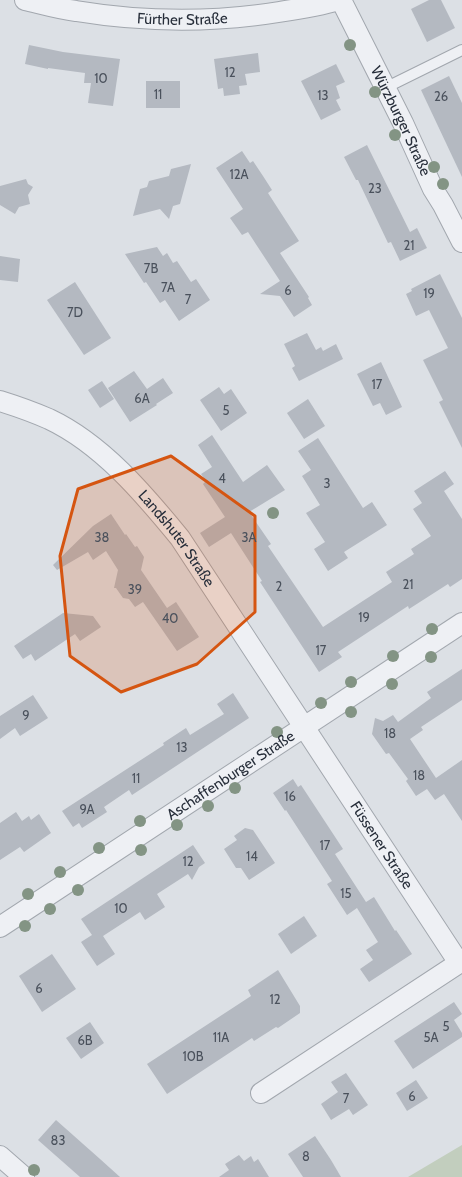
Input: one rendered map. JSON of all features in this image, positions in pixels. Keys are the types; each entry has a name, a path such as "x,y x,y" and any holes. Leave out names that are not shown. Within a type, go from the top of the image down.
{"street":[{"name":"Fürther Straße","path":"25,0 75,11 142,19 178,21 248,17 318,6 340,0"},
{"name":"Würzburger Straße","path":"340,0 385,88 433,189 462,242"},
{"name":"Landshuter Straße","path":"0,401 50,420 86,442 105,457 151,502 180,538 303,728"},
{"name":"Aschaffenburger Straße","path":"0,928 462,624"},
{"name":"Füssener Straße","path":"261,1093 460,962 303,728"},
{"path":"0,1156 24,1177"}],"lane":[{"path":"385,88 462,50"}],"highlighted area":[{"path":"171,456 255,516 255,612 197,664 121,692 70,656 60,556 78,489"}],"green space":[{"path":"462,1145 462,1177 408,1177"}],"building":[{"path":"429,0 441,0 455,28 427,42 411,9"},
{"path":"29,45 63,52 120,59 113,106 88,103 91,83 84,83 85,73 48,69 25,64"},
{"path":"258,53 260,72 245,74 247,85 239,86 240,94 224,96 223,88 218,89 214,59"},
{"path":"336,64 345,82 336,86 340,98 336,100 341,110 321,120 301,81"},
{"path":"449,76 462,103 462,177 421,90"},
{"path":"146,81 180,81 180,108 146,108"},
{"path":"367,145 410,232 417,228 427,248 400,261 391,242 388,243 358,180 356,180 344,157"},
{"path":"242,151 250,163 253,161 272,190 268,193 299,241 280,253 309,297 308,298 312,305 294,317 280,296 260,294 280,281 248,232 242,235 230,218 243,209 216,168"},
{"path":"191,164 180,204 173,206 169,219 160,209 133,216 140,189 147,187 149,181 169,176 171,169"},
{"path":"26,179 28,184 33,187 28,195 30,204 19,207 15,214 0,205 0,186"},
{"path":"157,247 163,256 167,253 173,263 177,261 191,282 196,279 210,300 179,321 165,300 160,303 146,282 144,283 125,254"},
{"path":"0,256 20,259 18,282 0,280"},
{"path":"440,274 462,318 462,448 439,402 443,400 423,360 448,348 429,310 416,316 406,294 412,291 411,289"},
{"path":"75,282 111,338 84,355 47,300"},
{"path":"307,333 316,350 321,347 323,351 336,344 343,359 299,381 292,368 295,366 284,344"},
{"path":"381,362 402,407 386,415 380,403 373,406 357,374"},
{"path":"134,371 147,389 163,378 173,393 130,422 108,388"},
{"path":"102,381 114,399 100,408 88,390"},
{"path":"219,387 224,394 231,389 247,413 221,431 200,400"},
{"path":"308,399 325,426 304,439 287,413"},
{"path":"212,435 243,482 267,465 285,490 249,512 271,544 268,546 323,627 392,582 386,572 414,554 411,549 431,536 413,509 422,503 414,491 445,471 454,484 444,491 462,519 462,579 450,587 448,584 409,609 408,606 338,652 342,657 319,672 260,582 262,581 231,533 209,547 200,533 225,517 203,484 206,481 201,474 212,467 198,445"},
{"path":"318,438 363,508 372,502 387,525 344,552 348,558 328,571 314,549 325,542 306,513 320,505 302,476 311,470 298,451"},
{"path":"111,514 125,535 126,534 135,547 137,546 144,557 141,570 167,608 176,602 199,637 177,651 143,602 135,607 129,599 123,598 116,588 114,588 118,570 106,551 93,560 88,552 57,570 53,565 93,526"},
{"path":"63,613 93,616 101,627 80,641 75,634 35,661 31,654 23,659 14,646"},
{"path":"462,669 462,700 421,727 423,730 410,739 436,778 462,760 462,821 444,794 435,800 427,789 416,796 406,781 408,779 389,753 386,754 372,734 375,718 383,721 393,715 398,722 431,698 427,692"},
{"path":"233,693 249,718 132,795 129,790 104,807 107,812 82,828 79,823 73,827 62,811 164,745 163,743 186,728 190,735 224,714 217,704"},
{"path":"33,695 48,718 20,736 15,728 0,739 0,716"},
{"path":"293,779 298,787 301,785 343,849 335,854 366,902 374,897 395,931 396,930 412,954 369,982 360,969 373,960 366,950 378,942 357,908 347,915 327,884 332,881 286,810 285,811 273,793"},
{"path":"16,812 22,821 29,816 31,820 39,814 51,833 24,852 20,847 0,860 0,823"},
{"path":"245,828 253,830 275,863 249,880 241,868 236,868 224,849 237,840 234,836"},
{"path":"193,845 205,863 199,867 192,880 188,874 157,894 165,907 145,920 140,912 103,936 115,954 97,966 81,942 92,935 81,919"},
{"path":"304,916 317,936 291,954 278,934"},
{"path":"52,954 76,989 42,1012 19,976"},
{"path":"278,970 300,1006 300,1013 278,1028 276,1027 254,1041 252,1038 167,1094 147,1064 251,996 248,990"},
{"path":"454,1002 462,1014 454,1020 462,1033 462,1037 413,1069 394,1041"},
{"path":"90,1022 104,1043 81,1059 66,1038"},
{"path":"346,1073 368,1105 353,1115 349,1109 331,1120 321,1104 338,1092 331,1082"},
{"path":"416,1080 428,1098 407,1111 396,1093"},
{"path":"56,1120 120,1177 80,1177 38,1140"},
{"path":"315,1136 341,1177 303,1177 288,1154"},
{"path":"239,1155 244,1161 251,1156 254,1162 258,1159 269,1177 219,1177 229,1170 225,1164"}]}
